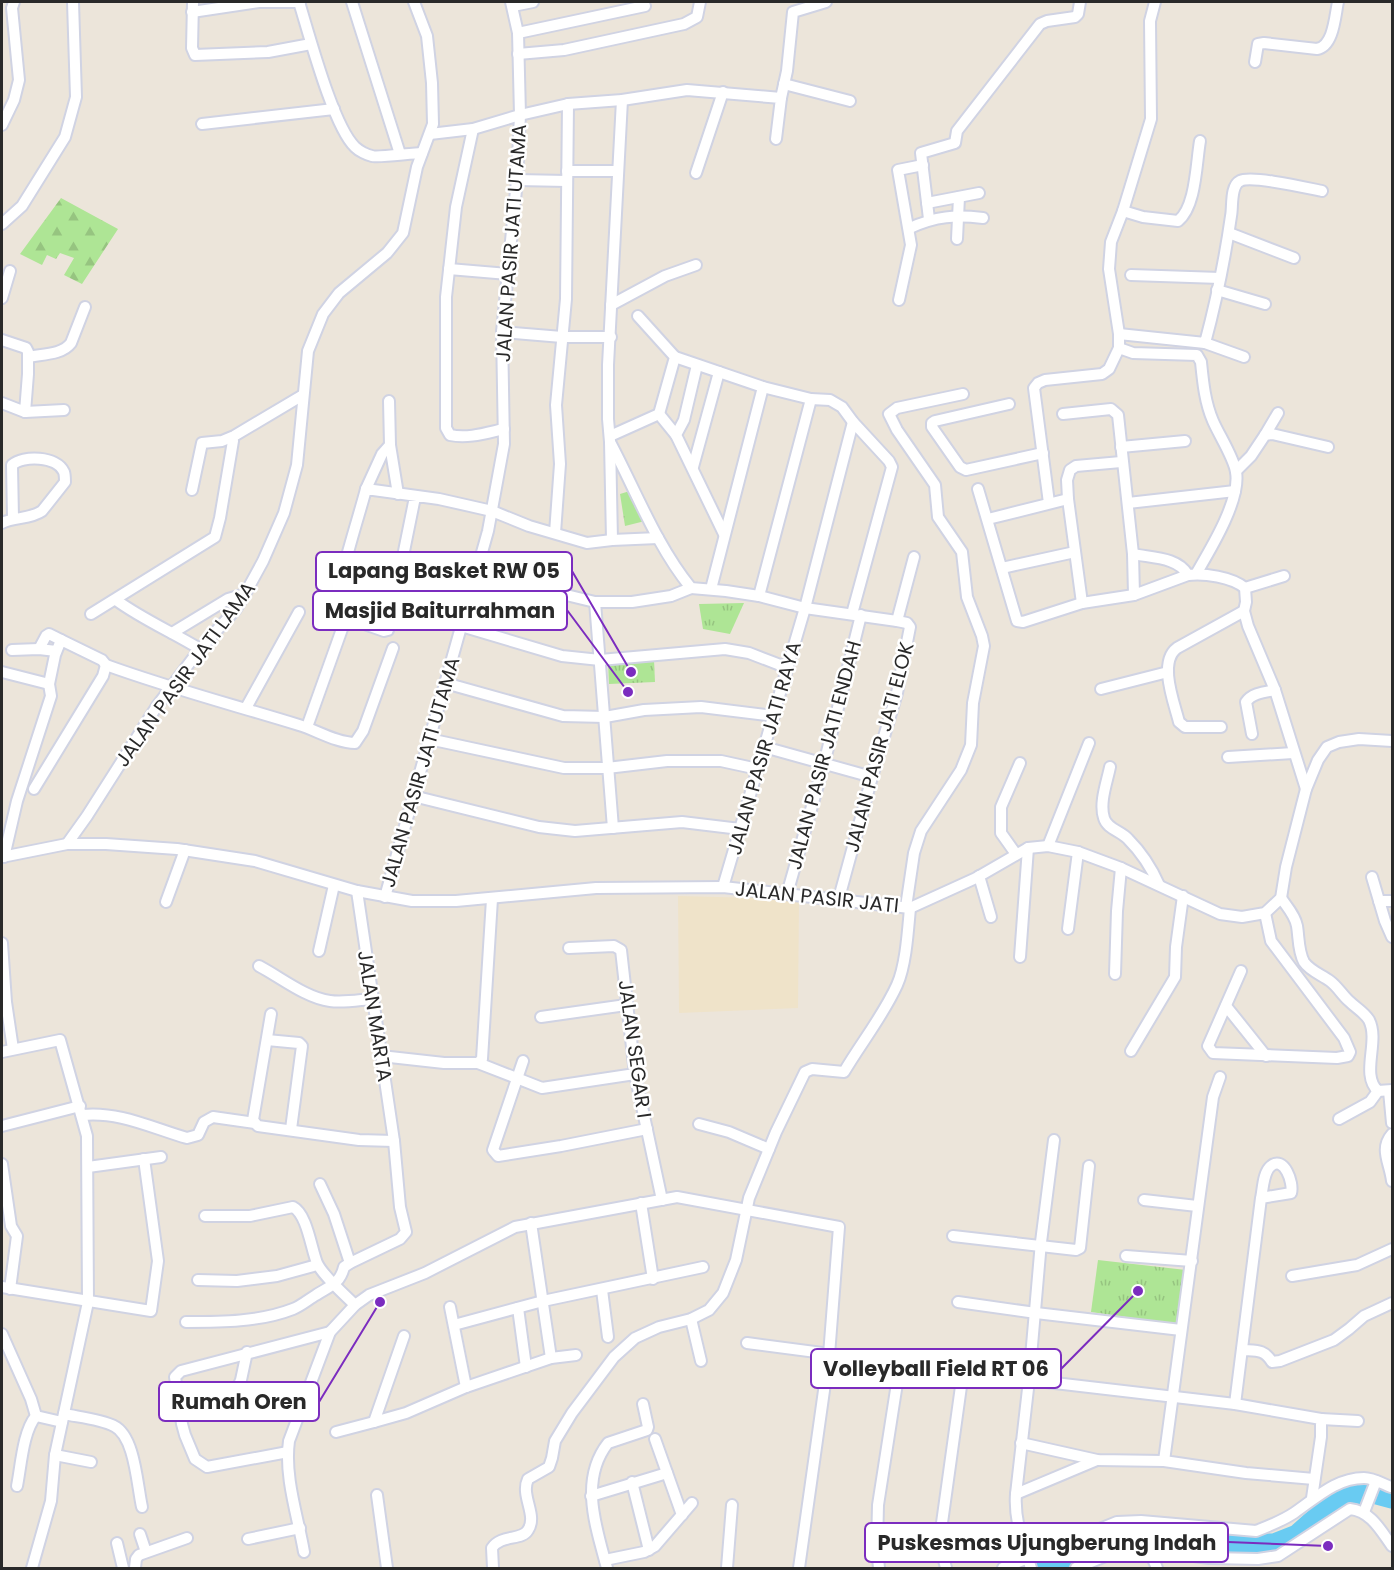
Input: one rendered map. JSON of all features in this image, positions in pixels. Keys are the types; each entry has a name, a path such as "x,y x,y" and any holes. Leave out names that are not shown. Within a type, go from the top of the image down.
{"street":[{"path":"2,224 22,206 65,137 76,97 72,2"},
{"path":"311,44 268,52 195,55 192,48 192,7 259,2 300,2 311,44 334,109 356,148 374,157 400,153 422,153"},
{"path":"352,2 400,153"},
{"name":"JALAN PASIR JATI LAMA","path":"67,844 170,688 200,649 236,609 245,594 263,561 284,513 297,465 308,351 323,314 339,293 387,253 404,233 422,153 433,123 427,36 414,2"},
{"path":"512,4 533,2"},
{"path":"518,54 564,50 684,24 697,17 700,2"},
{"path":"929,219 921,153 955,143 957,131 1040,24 1076,17 1080,2"},
{"path":"1049,503 1034,388 1045,380 1102,374 1109,369 1119,348 1109,269 1111,242 1123,211 1151,119 1150,21 1155,2"},
{"path":"1255,62 1258,44 1264,42 1317,49 1324,47 1328,42 1338,2"},
{"path":"776,139 794,7 819,3"},
{"name":"JALAN PASIR JATI UTAMA","path":"385,897 476,573 492,511 504,444 502,332 517,180 520,115 518,33 512,4"},
{"path":"518,33 645,6"},
{"path":"2,121 14,100 19,80 9,7"},
{"path":"784,84 850,101"},
{"path":"430,134 473,129 568,104 622,100 687,90 781,98"},
{"path":"696,173 723,92"},
{"path":"612,540 608,365 622,100"},
{"path":"555,534 560,464 556,405 566,299 568,104"},
{"path":"202,124 334,109"},
{"path":"473,129 456,207 446,297 446,428 450,435 458,437 504,429"},
{"path":"1123,211 1143,217 1178,221 1184,216 1190,206 1200,141"},
{"path":"899,300 911,245 910,228 898,170 923,165"},
{"path":"517,180 618,171"},
{"path":"1205,343 1229,233 1237,183 1241,180 1256,179 1322,191"},
{"path":"927,203 979,193"},
{"path":"957,239 959,197"},
{"path":"910,228 929,219 958,216 982,218"},
{"path":"1229,233 1294,258"},
{"path":"611,305 665,276 696,266"},
{"path":"449,269 508,274"},
{"path":"2,298 10,271"},
{"path":"1131,275 1220,278"},
{"path":"1217,290 1265,304"},
{"path":"28,357 67,348 85,307"},
{"path":"638,316 675,357 763,387 811,399 830,400 842,407 853,422"},
{"path":"502,332 562,337 611,336"},
{"path":"1119,334 1205,343 1244,357"},
{"path":"2,340 26,348 28,357 25,412"},
{"path":"1119,348 1133,353 1197,355 1201,362 1208,410 1236,471 1235,491 1217,540 1192,575"},
{"path":"610,439 659,414 675,357"},
{"path":"676,435 684,420 697,365"},
{"path":"693,466 719,372"},
{"path":"711,589 763,387"},
{"path":"493,1569 492,1548 496,1542 528,1532 531,1522 525,1489 528,1479 549,1467 555,1441 572,1413 614,1357 635,1338 658,1327 691,1319 709,1310 723,1293 736,1260 745,1209 769,1149 805,1072 812,1069 844,1072 879,1018 898,983 907,938 914,853 921,831 961,770 971,745 973,703 984,646 967,597 962,552 938,517 935,485 897,430 889,414 897,408 963,394"},
{"path":"192,490 202,443 222,441 234,436 303,395"},
{"path":"759,596 811,399"},
{"path":"388,401 390,445 398,494"},
{"path":"2,404 25,412 64,410"},
{"path":"1009,404 934,421 932,427 960,467 966,470 1043,453"},
{"path":"1063,414 1111,409 1118,416 1121,462 1133,554 1134,595"},
{"path":"1236,471 1251,456 1278,413"},
{"path":"659,414 676,435 693,466 724,534"},
{"name":"JALAN PASIR JATI RAYA","path":"723,887 805,608 853,422"},
{"name":"JALAN PASIR JATI ENDAH","path":"787,894 824,764 856,614 892,467 853,422"},
{"path":"1265,435 1272,434 1328,447"},
{"path":"476,573 596,602 632,602 671,596 691,588 676,570 658,538 610,439"},
{"path":"91,614 215,537 233,441"},
{"path":"1121,447 1185,441"},
{"path":"390,445 382,454 366,489 339,590 336,614 384,631 389,627 415,497"},
{"path":"2,523 13,518 38,514 47,506 65,482 64,472 60,467 49,461 27,458 12,465 13,518"},
{"path":"1082,603 1067,480 1070,470 1076,466 1121,462"},
{"path":"366,489 492,511 529,526 587,543 658,538"},
{"path":"978,489 1017,621 1023,622 1082,603 1134,595 1192,575 1239,583 1245,588 1244,611 1248,626 1288,726 1293,753 1306,789"},
{"path":"1128,502 1235,491"},
{"path":"988,519 1068,499"},
{"path":"1002,568 1075,552"},
{"path":"1133,554 1174,562 1192,575"},
{"path":"897,621 914,557"},
{"path":"1245,588 1284,576"},
{"name":"JALAN PASIR JATI ELOK","path":"691,588 759,596 805,608 907,623 910,631 897,693 839,898"},
{"path":"172,633 228,599 245,594"},
{"path":"116,600 153,624 200,649"},
{"path":"596,602 613,828"},
{"path":"1221,727 1185,727 1179,722 1168,672 1170,653 1244,611"},
{"path":"246,708 299,612"},
{"path":"461,626 562,656 600,660 725,649 749,653 788,668"},
{"path":"307,727 342,629"},
{"path":"39,649 49,634 102,660 106,665 170,688 246,708 355,743 363,731 393,648"},
{"path":"61,640 56,651 49,684 51,696 17,801 2,857 67,844 106,844 185,850 166,902"},
{"path":"12,650 56,651"},
{"path":"34,789 103,676 106,665"},
{"path":"2,672 49,684"},
{"path":"1101,689 1168,672"},
{"path":"445,684 563,716 605,717 644,710 701,707 774,717"},
{"path":"1252,734 1247,699 1275,690"},
{"path":"429,739 564,768 607,768 667,761 721,761 758,769"},
{"path":"1241,971 1208,1046 1212,1053 1337,1058 1348,1056 1350,1052 1344,1038 1271,940 1265,913 1281,898 1286,867 1306,789 1318,760 1327,747 1339,742 1359,739 1392,741"},
{"path":"1048,846 1089,742"},
{"path":"764,747 872,777"},
{"path":"1228,757 1293,753"},
{"path":"1016,854 1001,833 1000,807 1020,763"},
{"path":"1110,767 1103,803 1104,818 1112,828 1130,840 1159,885"},
{"path":"413,796 539,827 574,831 682,822 740,829"},
{"name":"JALAN PASIR JATI","path":"185,850 255,861 357,891 412,901 456,902 596,888 723,887 908,907 979,876 1028,848 1048,846 1078,852 1121,868 1220,914 1242,917 1265,913"},
{"path":"1020,957 1028,848"},
{"path":"1068,929 1078,852"},
{"path":"1115,974 1121,868"},
{"path":"979,876 991,917"},
{"path":"1372,877 1392,937"},
{"path":"319,951 334,885"},
{"name":"JALAN MARTA","path":"350,1263 400,1239 406,1232 400,1207 394,1141 357,891"},
{"path":"1131,1051 1175,977 1176,947 1183,896"},
{"path":"1281,898 1295,919 1298,943 1305,963 1310,969 1333,983 1369,1020 1372,1029 1369,1074 1373,1086 1386,1091"},
{"path":"478,1063 482,1059 492,899"},
{"path":"1379,901 1392,901"},
{"path":"2,943 6,1002 13,1049"},
{"name":"JALAN SEGAR I","path":"569,948 614,946 621,950 635,1074 662,1200"},
{"path":"260,966 292,986 324,1000 332,1002 372,999"},
{"path":"541,1017 626,1005"},
{"path":"1226,1006 1266,1056"},
{"path":"255,1123 253,1120 271,1014"},
{"path":"2,1052 60,1040 87,1136 88,1302 55,1455 51,1501 32,1569"},
{"path":"267,1040 298,1043 302,1046 291,1129"},
{"path":"381,1056 444,1063 478,1063 542,1088 635,1074"},
{"path":"523,1060 493,1150 498,1156 647,1129"},
{"path":"1164,1461 1192,1261 1197,1206 1213,1097 1220,1077"},
{"path":"1339,1119 1386,1091"},
{"path":"1386,1091 1392,1123"},
{"path":"2,1126 81,1111 116,1116 162,1131 195,1136 204,1122 213,1117 255,1123 258,1126 359,1140 394,1141"},
{"path":"699,1124 729,1132 769,1149"},
{"path":"1392,1134 1385,1143 1392,1181"},
{"path":"1029,1564 1017,1517 1016,1494 1054,1140"},
{"path":"88,1167 161,1157"},
{"path":"2,1164 11,1226 17,1236 6,1288 149,1312 153,1308 158,1261 144,1159"},
{"path":"953,1236 1076,1250 1080,1248 1089,1166"},
{"path":"186,1322 258,1318 294,1309 336,1285 344,1267 350,1263 334,1214 320,1184"},
{"path":"304,1552 291,1483 289,1441 330,1332 355,1305 369,1295 425,1273 515,1227 677,1197 840,1227 829,1355 801,1565"},
{"path":"1236,1404 1261,1198"},
{"path":"1144,1200 1197,1206"},
{"path":"641,1203 653,1279"},
{"path":"205,1216 250,1216 293,1207 298,1209 308,1232 317,1265 355,1305"},
{"path":"531,1223 551,1358"},
{"path":"1292,1276 1357,1265 1392,1249"},
{"path":"1126,1256 1192,1261"},
{"path":"198,1280 237,1281 277,1276 317,1265"},
{"path":"454,1325 543,1301 703,1267"},
{"path":"602,1290 608,1337"},
{"path":"958,1302 1181,1330"},
{"path":"1242,1350 1262,1352 1268,1354 1272,1362 1280,1361 1327,1343 1350,1329 1364,1316 1392,1303"},
{"path":"450,1307 466,1387"},
{"path":"518,1308 526,1367"},
{"path":"691,1319 701,1361"},
{"path":"288,1452 207,1467 195,1459 182,1424 175,1377 181,1371 330,1332"},
{"path":"2,1334 31,1399 36,1416"},
{"path":"374,1422 404,1336"},
{"path":"747,1343 963,1372 1236,1404 1322,1419 1358,1421"},
{"path":"180,1405 216,1397 237,1389 247,1352"},
{"path":"336,1432 406,1413 466,1387 551,1358 576,1355"},
{"path":"879,1569 878,1505 900,1364"},
{"path":"946,1569 942,1552 941,1530 963,1372"},
{"path":"643,1404 648,1427 645,1431 606,1445 591,1479 591,1496 606,1564 649,1550 692,1503"},
{"path":"17,1486 24,1446 31,1421 36,1416 112,1424 122,1431 128,1442 142,1507"},
{"path":"1312,1498 1322,1419"},
{"path":"655,1440 682,1515"},
{"path":"1021,1443 1097,1460 1164,1461 1246,1473 1314,1479"},
{"path":"55,1455 91,1462"},
{"path":"1016,1494 1097,1460"},
{"path":"591,1496 667,1473"},
{"path":"1003,1569 1029,1564 1118,1522 1141,1521 1256,1531 1284,1519 1321,1492 1353,1479 1367,1478 1374,1486 1391,1487"},
{"path":"632,1482 649,1550"},
{"path":"1365,1508 1374,1486"},
{"path":"377,1496 387,1569"},
{"path":"727,1569 732,1505"},
{"path":"1365,1508 1392,1546"},
{"path":"1076,1569 1123,1551 1149,1550 1209,1558 1258,1559 1278,1556 1350,1509 1365,1508"},
{"path":"248,1539 300,1528"},
{"path":"140,1534 147,1552"},
{"path":"135,1569 136,1559 147,1552 187,1538"},
{"path":"117,1543 123,1569"},
{"path":"1149,1550 1157,1569"}],"shaded area":[{"path":"678,896 799,899 798,1008 679,1013"}],"green space":[{"path":"61,198 118,229 82,284 64,275 74,258 60,253 56,259 47,255 42,265 20,254"},
{"path":"633,490 645,521 625,526 620,494"},
{"path":"744,603 730,634 703,629 699,604"},
{"path":"654,660 655,682 609,684 608,662"},
{"path":"1098,1260 1186,1270 1176,1324 1091,1312"}],"waterway":[{"path":"1042,1568 1125,1534 1238,1544 1274,1544 1297,1535 1334,1502 1366,1491 1392,1498"}],"place":[{"name":"Lapang Basket RW 05","path":"631,672"},
{"name":"Masjid Baiturrahman","path":"628,692"},
{"name":"Volleyball Field RT 06","path":"1138,1291"},
{"name":"Rumah Oren","path":"380,1302"},
{"name":"Puskesmas Ujungberung Indah","path":"1328,1546"}]}
